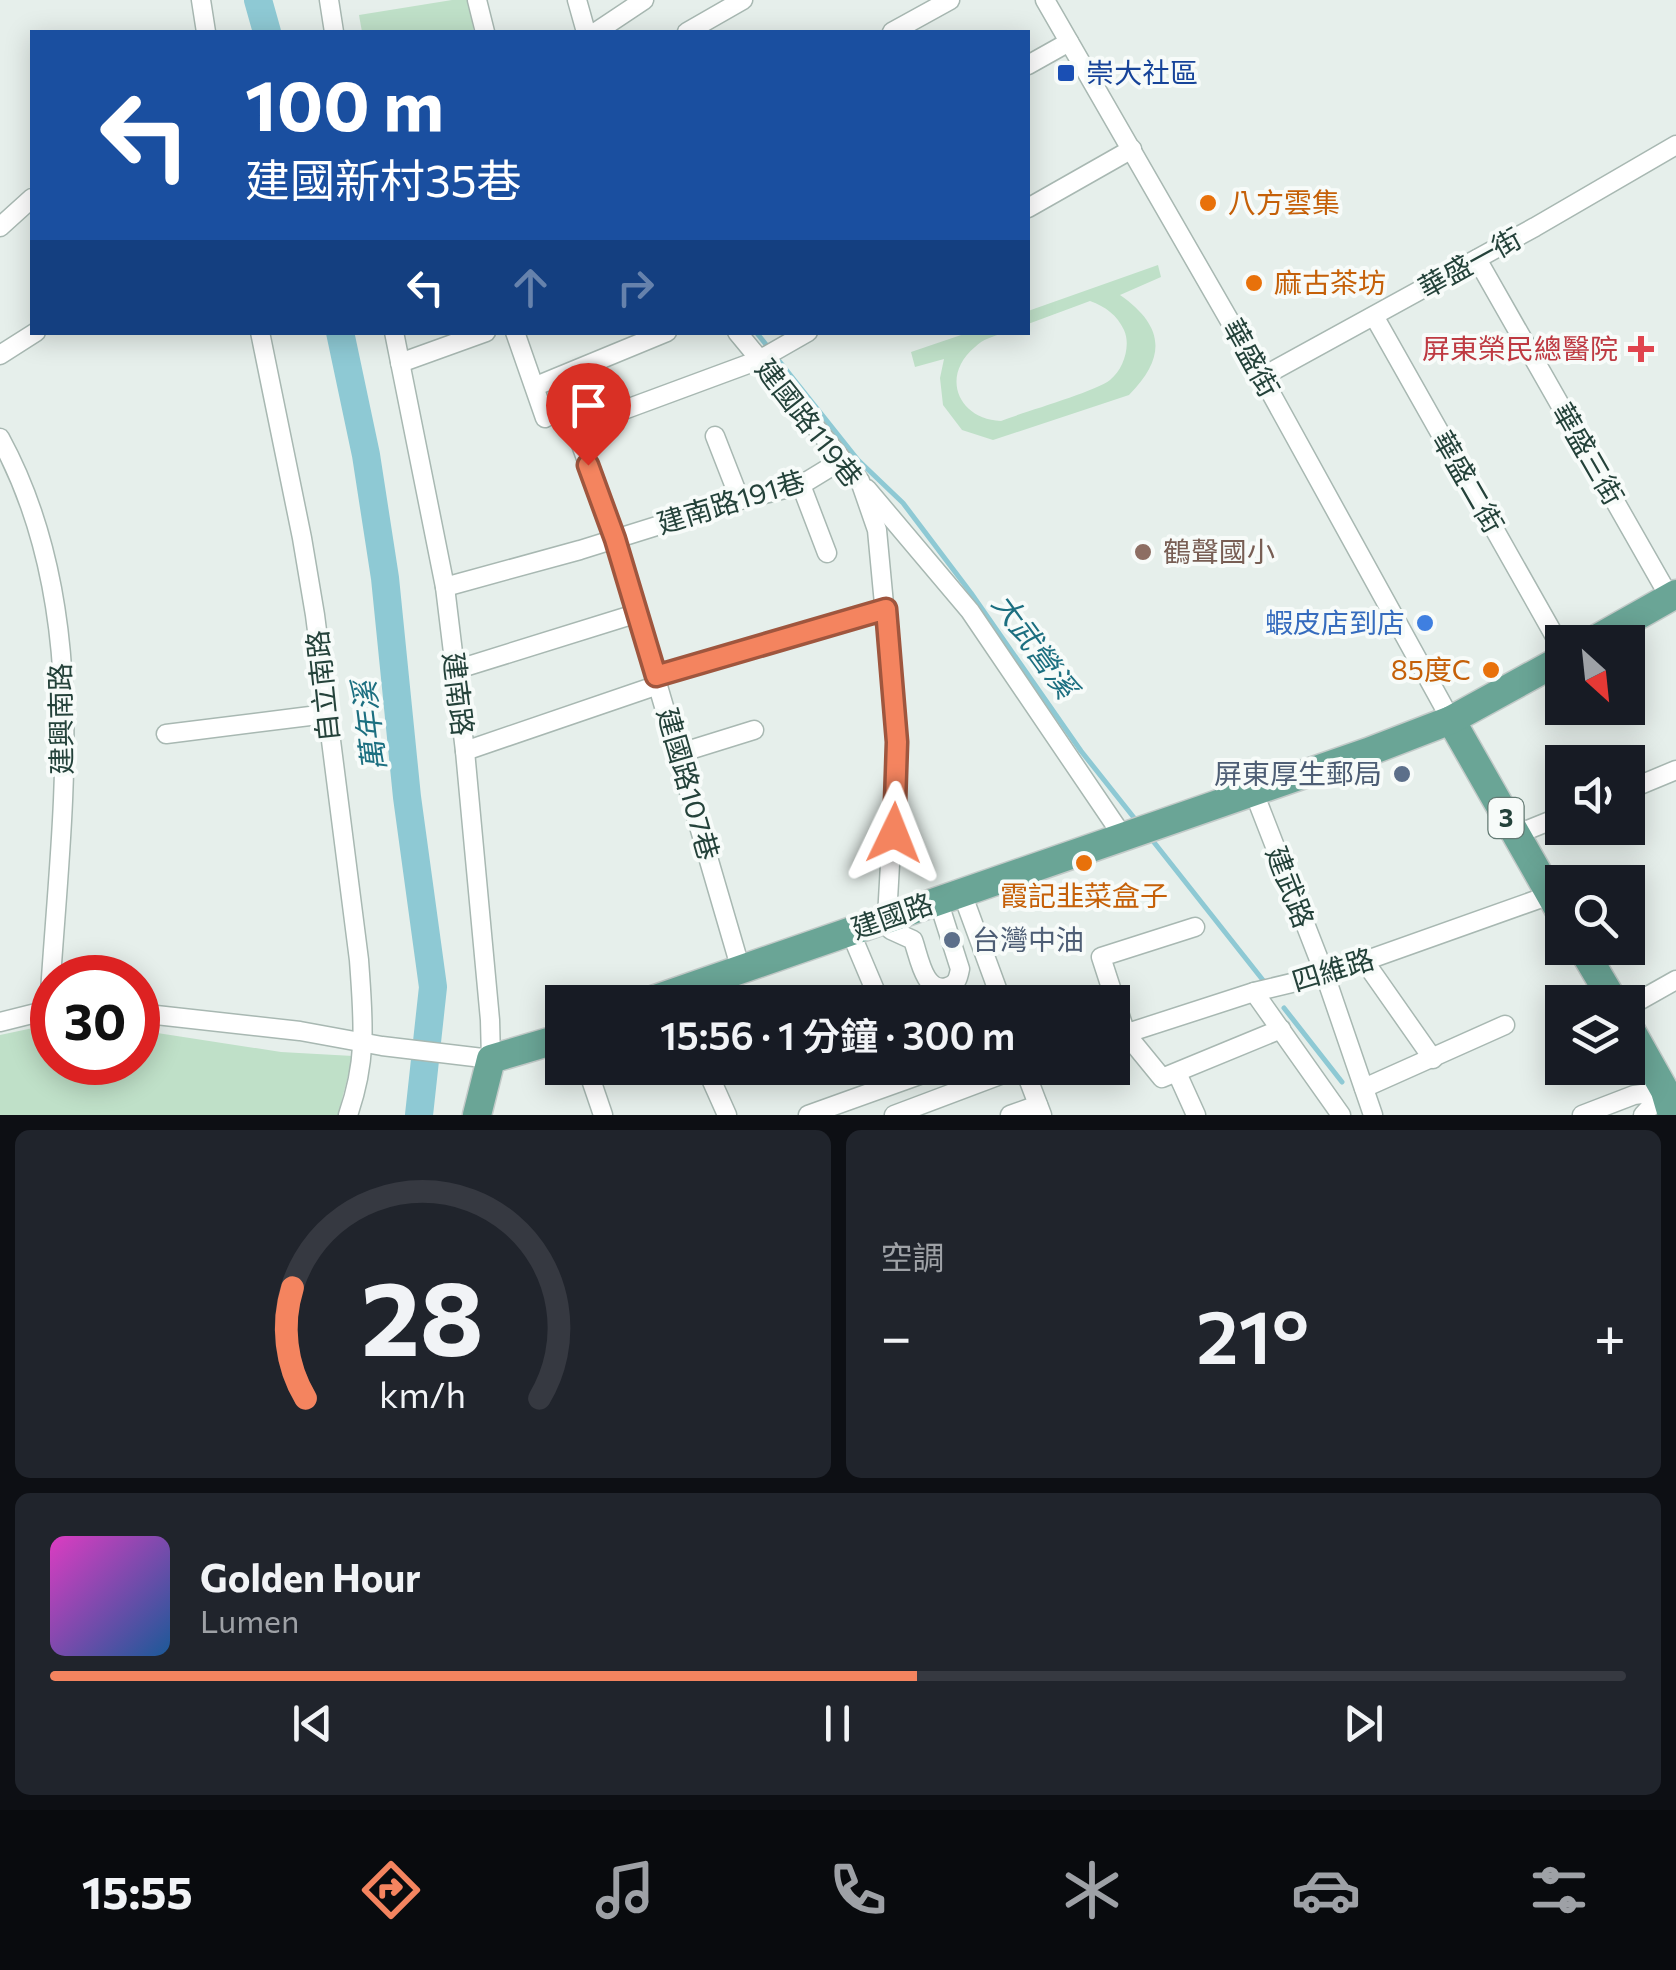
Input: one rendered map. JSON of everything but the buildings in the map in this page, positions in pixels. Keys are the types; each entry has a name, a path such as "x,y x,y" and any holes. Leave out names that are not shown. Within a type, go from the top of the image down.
{"main road":[{"path":"1621,625 1673,596"},
{"name":"建國路","path":"702,985 887,917 1138,833 1250,782 1451,720 1545,668"},
{"name":"3","path":"1451,720 1545,886"},
{"path":"477,1115 491,1059 545,1043"},
{"path":"1645,1054 1672,1098"}],"street":[{"path":"201,0 206,30"},
{"path":"329,0 334,30"},
{"path":"477,0 484,30"},
{"path":"577,0 585,30"},
{"path":"599,30 644,0"},
{"path":"690,30 743,0"},
{"path":"896,30 950,0"},
{"name":"華盛街","path":"1045,0 1262,377 1451,720"},
{"path":"1030,64 1069,42"},
{"name":"華盛一街","path":"1262,377 1676,145"},
{"path":"1030,207 1132,149"},
{"path":"0,227 30,200"},
{"name":"華盛三街","path":"1477,259 1673,596"},
{"name":"華盛二街","path":"1374,316 1548,625"},
{"path":"0,354 31,335"},
{"name":"自立南路","path":"261,335 302,538 359,960 364,1042 362,1069 348,1115"},
{"name":"建南路","path":"395,335 445,587 465,751 491,1059"},
{"path":"400,363 478,335"},
{"path":"516,335 545,418"},
{"path":"536,386 659,335"},
{"name":"建國路119巷","path":"739,335 860,482 877,530 897,742 887,917"},
{"path":"760,360 801,336"},
{"name":"建國路107巷","path":"741,970 615,539 575,428 760,360"},
{"path":"715,436 740,500"},
{"name":"建興南路","path":"0,438 38,533 58,616 64,738 54,955"},
{"name":"建南路191巷","path":"445,587 740,500 801,486 842,460"},
{"path":"860,482 970,611 1138,833"},
{"path":"801,486 827,554"},
{"path":"465,751 657,680 886,609"},
{"path":"455,670 635,614"},
{"path":"166,734 326,714"},
{"path":"680,753 754,730"},
{"path":"1645,783 1676,770"},
{"name":"建武路","path":"1250,782 1325,975 1373,1115"},
{"path":"1515,835 1545,823"},
{"path":"887,917 891,930 913,940 932,986 952,986 960,969 950,897"},
{"path":"950,897 994,985"},
{"name":"四維路","path":"1130,1033 1545,908"},
{"path":"1107,985 1101,958 1195,927"},
{"path":"850,931 873,985"},
{"path":"1365,962 1434,1059"},
{"path":"1645,997 1676,980"},
{"path":"1264,990 1282,1030 1341,1115"},
{"path":"0,1022 30,1014"},
{"path":"160,1015 491,1059"},
{"path":"1364,1088 1505,1025"},
{"path":"1130,1047 1162,1078 1282,1030"},
{"path":"1178,1073 1196,1115"},
{"path":"593,1085 603,1115"},
{"path":"714,1085 728,1115"},
{"path":"808,1115 880,1085"},
{"path":"913,1085 921,1110"},
{"path":"894,1115 921,1110 981,1085"},
{"path":"1010,1115 1040,1110 1029,1085"},
{"path":"1582,1115 1634,1095 1672,1098"},
{"path":"1643,1115 1672,1098"}],"green space":[{"path":"468,0 474,30 362,30 359,15"},
{"path":"1158,265 1161,277 1120,295 1145,318 1155,342 1150,367 1129,395 993,440 962,430 943,405 940,378 944,359 915,367 911,352 961,335 998,335 978,344 964,358 957,383 959,394 974,413 1001,421 1090,390 1110,380 1122,363 1127,343 1124,330 1106,309 1090,301 1030,323 1030,310"},
{"path":"30,1029 30,1085 160,1085 160,1033 281,1052 353,1056 338,1115 0,1115 0,1035"}],"waterway":[{"name":"萬年溪","path":"258,0 266,30"},
{"name":"萬年溪","path":"341,335 366,455 385,578 407,797 433,987 419,1115"},
{"name":"大武營溪","path":"758,335 858,460 903,503 1081,751 1139,824"},
{"name":"大武營溪","path":"1149,836 1266,984"},
{"name":"大武營溪","path":"1284,1008 1342,1082"}],"place":[{"name":"崇大社區","path":"1066,73"},
{"name":"八方雲集","path":"1208,203"},
{"name":"麻古茶坊","path":"1254,283"},
{"name":"屏東榮民總醫院","path":"1641,349"},
{"name":"鶴聲國小","path":"1143,552"},
{"name":"蝦皮店到店","path":"1425,623"},
{"name":"85度C","path":"1491,670"},
{"name":"屏東厚生郵局","path":"1402,774"},
{"name":"霞記韭菜盒子","path":"1084,863"},
{"name":"台灣中油","path":"952,940"}],"route":[{"path":"588,465 656,676 886,609 897,742 894,833"}]}
